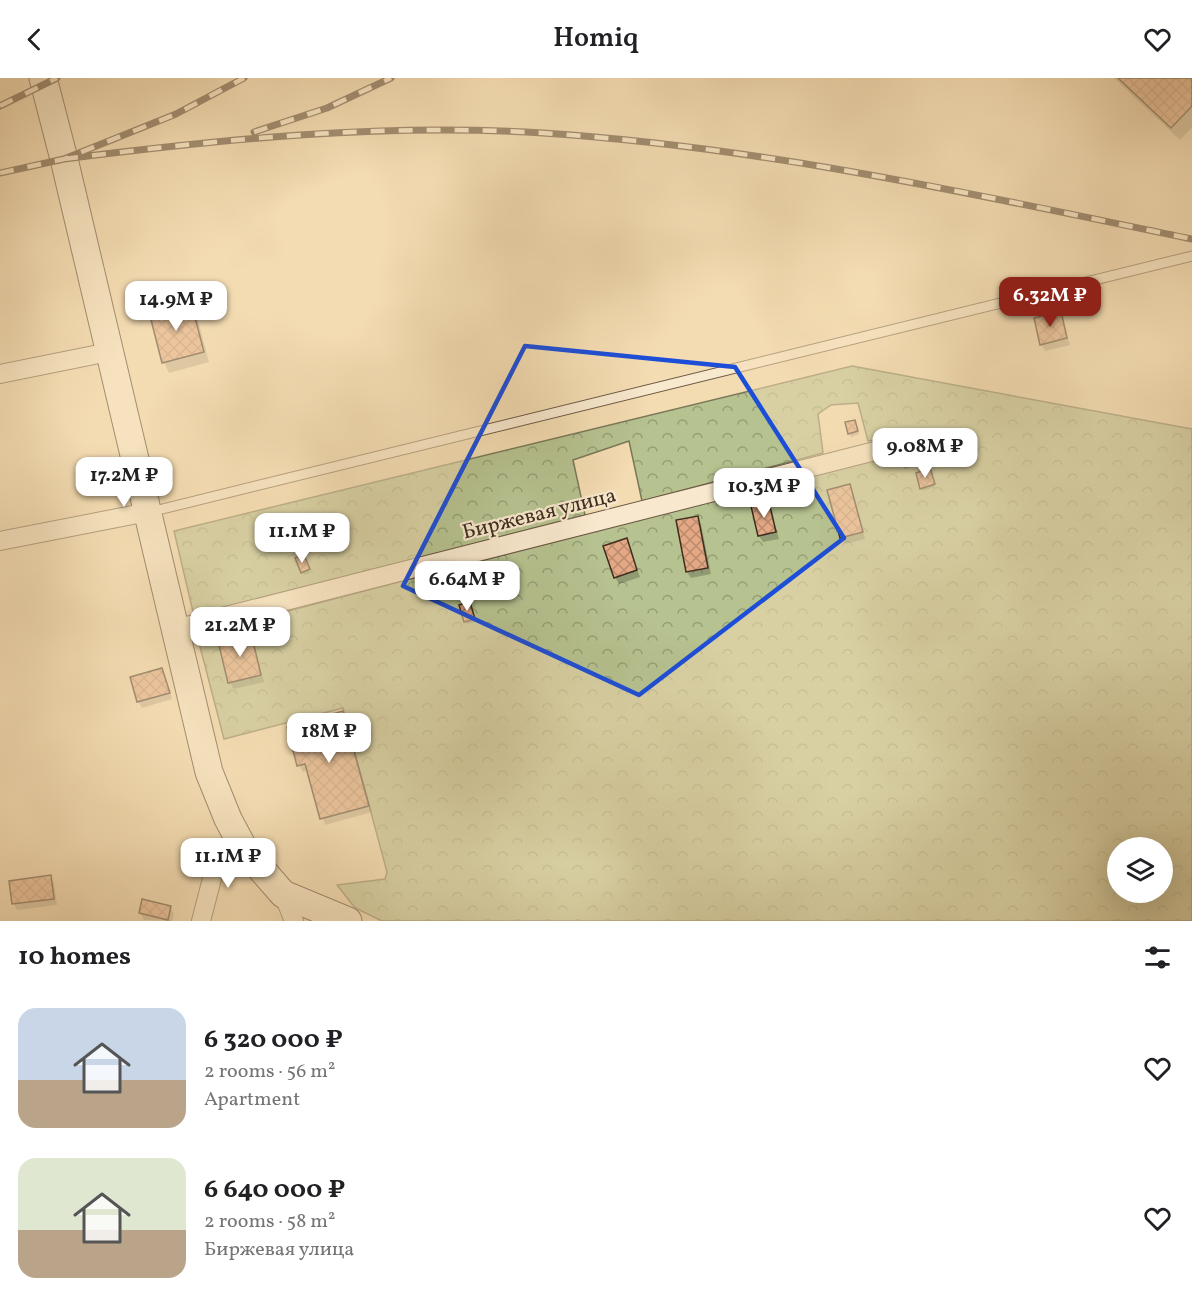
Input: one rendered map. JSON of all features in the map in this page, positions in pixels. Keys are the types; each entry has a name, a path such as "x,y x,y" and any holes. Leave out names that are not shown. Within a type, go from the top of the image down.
{"main road":[{"path":"43,78 209,772 228,819 244,849 283,894 348,921"}],"street":[{"path":"0,374 109,352"},
{"name":"Биржевая улица","path":"175,629 879,450"},
{"path":"0,541 148,512"},
{"path":"201,921 214,871 244,849"},
{"path":"283,894 294,921"}],"lane":[{"path":"148,512 1192,256"}],"highlighted area":[{"path":"525,346 735,367 844,538 639,695 403,586"}],"green space":[{"path":"852,366 1192,429 1192,921 382,921 355,908 337,885 385,879 387,872 343,708 224,739 197,635 900,450 905,468 929,462 919,433 868,441 858,403 831,405 818,414 823,453 642,501 629,441 573,460 585,515 194,616 174,531"}],"building":[{"path":"1118,78 1192,78 1192,106 1171,128"},
{"path":"191,302 204,352 162,363 149,312"},
{"path":"1061,311 1067,338 1040,345 1034,318"},
{"path":"855,420 858,431 848,434 845,422"},
{"path":"930,468 935,484 920,489 916,473"},
{"path":"850,484 863,532 840,538 827,490"},
{"path":"769,502 776,532 758,536 751,506"},
{"path":"698,516 708,568 686,572 676,520"},
{"path":"627,538 637,570 614,578 603,546"},
{"path":"304,555 310,569 301,573 295,558"},
{"path":"470,602 475,619 464,622 459,605"},
{"path":"251,633 261,675 228,683 218,641"},
{"path":"162,668 170,693 137,702 130,677"},
{"path":"343,711 369,806 320,819 305,764 297,766 287,727"},
{"path":"51,875 54,899 12,904 9,881"},
{"path":"142,899 171,906 168,920 139,913"}],"railway":[{"path":"0,106 57,78"},
{"path":"0,173 64,159 176,114 244,78"},
{"path":"254,132 327,108 391,78"},
{"path":"64,159 184,145 303,135 422,130 543,133 707,149 788,161 950,190 1192,239"}]}
